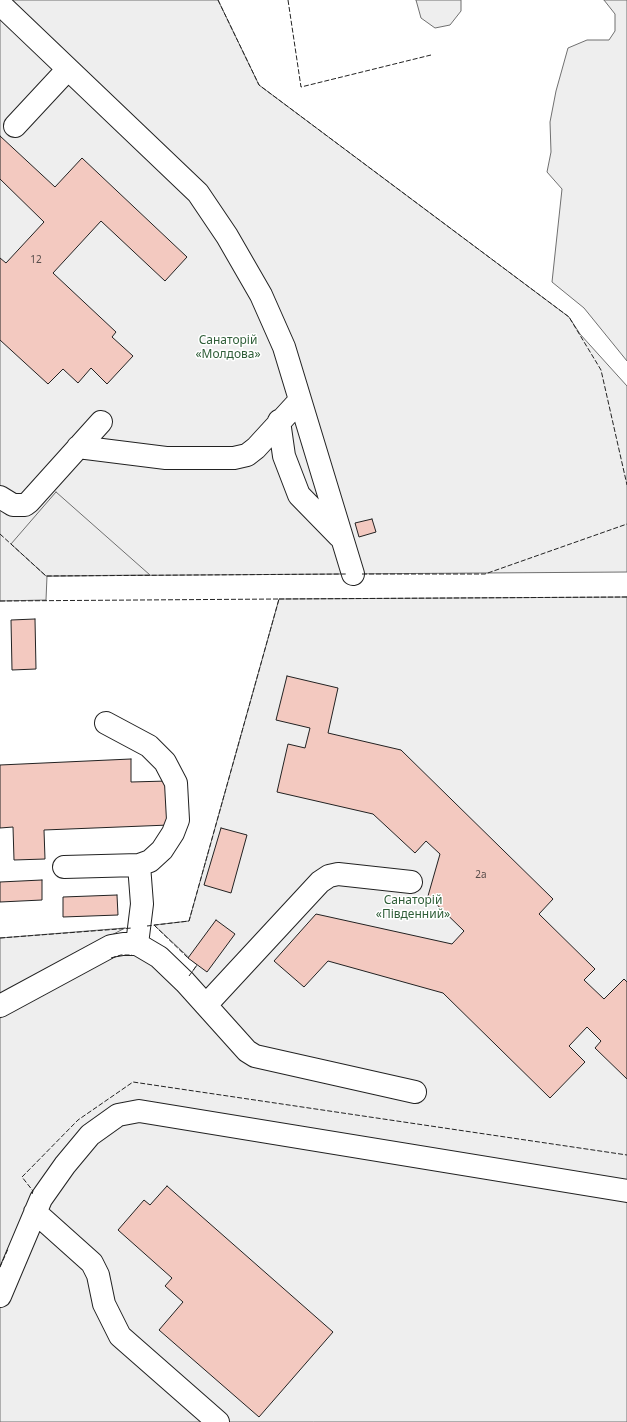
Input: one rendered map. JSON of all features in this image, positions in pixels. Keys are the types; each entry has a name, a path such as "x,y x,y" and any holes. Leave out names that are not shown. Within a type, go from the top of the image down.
{"lane":[{"path":"0,4 198,192 261,295 284,347 353,574"},
{"path":"15,126 68,69"},
{"path":"78,447 166,458 234,458 247,455 256,448 300,400"},
{"path":"280,421 284,456 299,495 333,528 344,542"},
{"path":"0,497 12,505 25,505 100,422"},
{"path":"64,867 139,865 150,861 162,850 173,833 178,820 176,784 165,762 149,746 106,723"},
{"path":"137,944 142,904 139,865"},
{"path":"206,1005 320,882 329,876 338,874 411,882"},
{"path":"0,1006 112,946 137,944 159,957 206,1005 247,1051 256,1056 415,1092"},
{"path":"0,1296 35,1212 45,1194 90,1135 118,1115 139,1111 627,1191"},
{"path":"35,1212 92,1263 98,1275 104,1304 120,1336 218,1422"}],"green space":[{"name":"Санаторій «Молдова»","path":"0,0 218,0 259,85 569,317 580,334 627,386 627,572 47,576 46,600 0,601"},
{"path":"416,0 461,0 461,11 450,25 435,28 421,18"},
{"path":"604,0 627,0 627,361 584,308 552,282 562,189 547,172 551,152 550,122 556,91 568,48 587,40 609,40 615,31 615,14"},
{"name":"Санаторій «Південний»","path":"627,597 627,1422 0,1422 0,1018 103,961 121,955 135,955 185,982 197,965 154,925 189,921 279,599"},
{"path":"125,928 0,994 0,938"}],"shaded area":[{"path":"56,492 150,575 46,576 11,544"}],"building":[{"path":"0,136 55,187 82,158 187,257 165,281 101,221 53,273 116,332 112,337 133,356 107,384 91,368 78,383 63,369 48,384 0,340 0,258 6,263 44,222 0,179"},
{"path":"372,519 376,532 359,537 355,523"},
{"path":"35,619 36,669 12,670 11,620"},
{"path":"287,676 338,688 328,733 401,750 553,899 539,914 595,969 584,980 604,999 624,979 627,982 627,1079 595,1048 601,1041 587,1027 569,1046 585,1062 550,1098 443,993 328,961 304,987 274,961 316,914 452,944 464,931 428,896 440,854 426,841 415,853 373,814 277,792 288,744 305,748 310,728 276,720"},
{"path":"131,759 131,782 167,781 169,825 44,830 45,859 14,860 13,827 0,828 0,765"},
{"path":"221,828 247,835 231,893 204,885"},
{"path":"42,880 42,900 0,902 0,882"},
{"path":"117,895 118,915 63,917 63,897"},
{"path":"216,920 235,934 207,972 188,958"},
{"path":"167,1186 333,1332 259,1417 159,1330 183,1302 165,1286 172,1278 118,1230 144,1200 150,1205"}],"fence":[{"path":"218,0 259,85 569,317 601,370 627,485"},
{"path":"288,0 301,87 431,55"},
{"path":"362,574 485,574 627,524"},
{"path":"0,534 46,576 346,574"},
{"path":"279,599 627,597"},
{"path":"0,601 279,599 189,921 147,926"},
{"path":"154,925 188,958"},
{"path":"0,938 132,928"},
{"path":"111,958 121,955 132,955"},
{"path":"189,976 197,965"},
{"path":"32,1194 33,1191 22,1177 78,1120 133,1082 627,1155"},
{"path":"0,1267 8,1249"}]}
